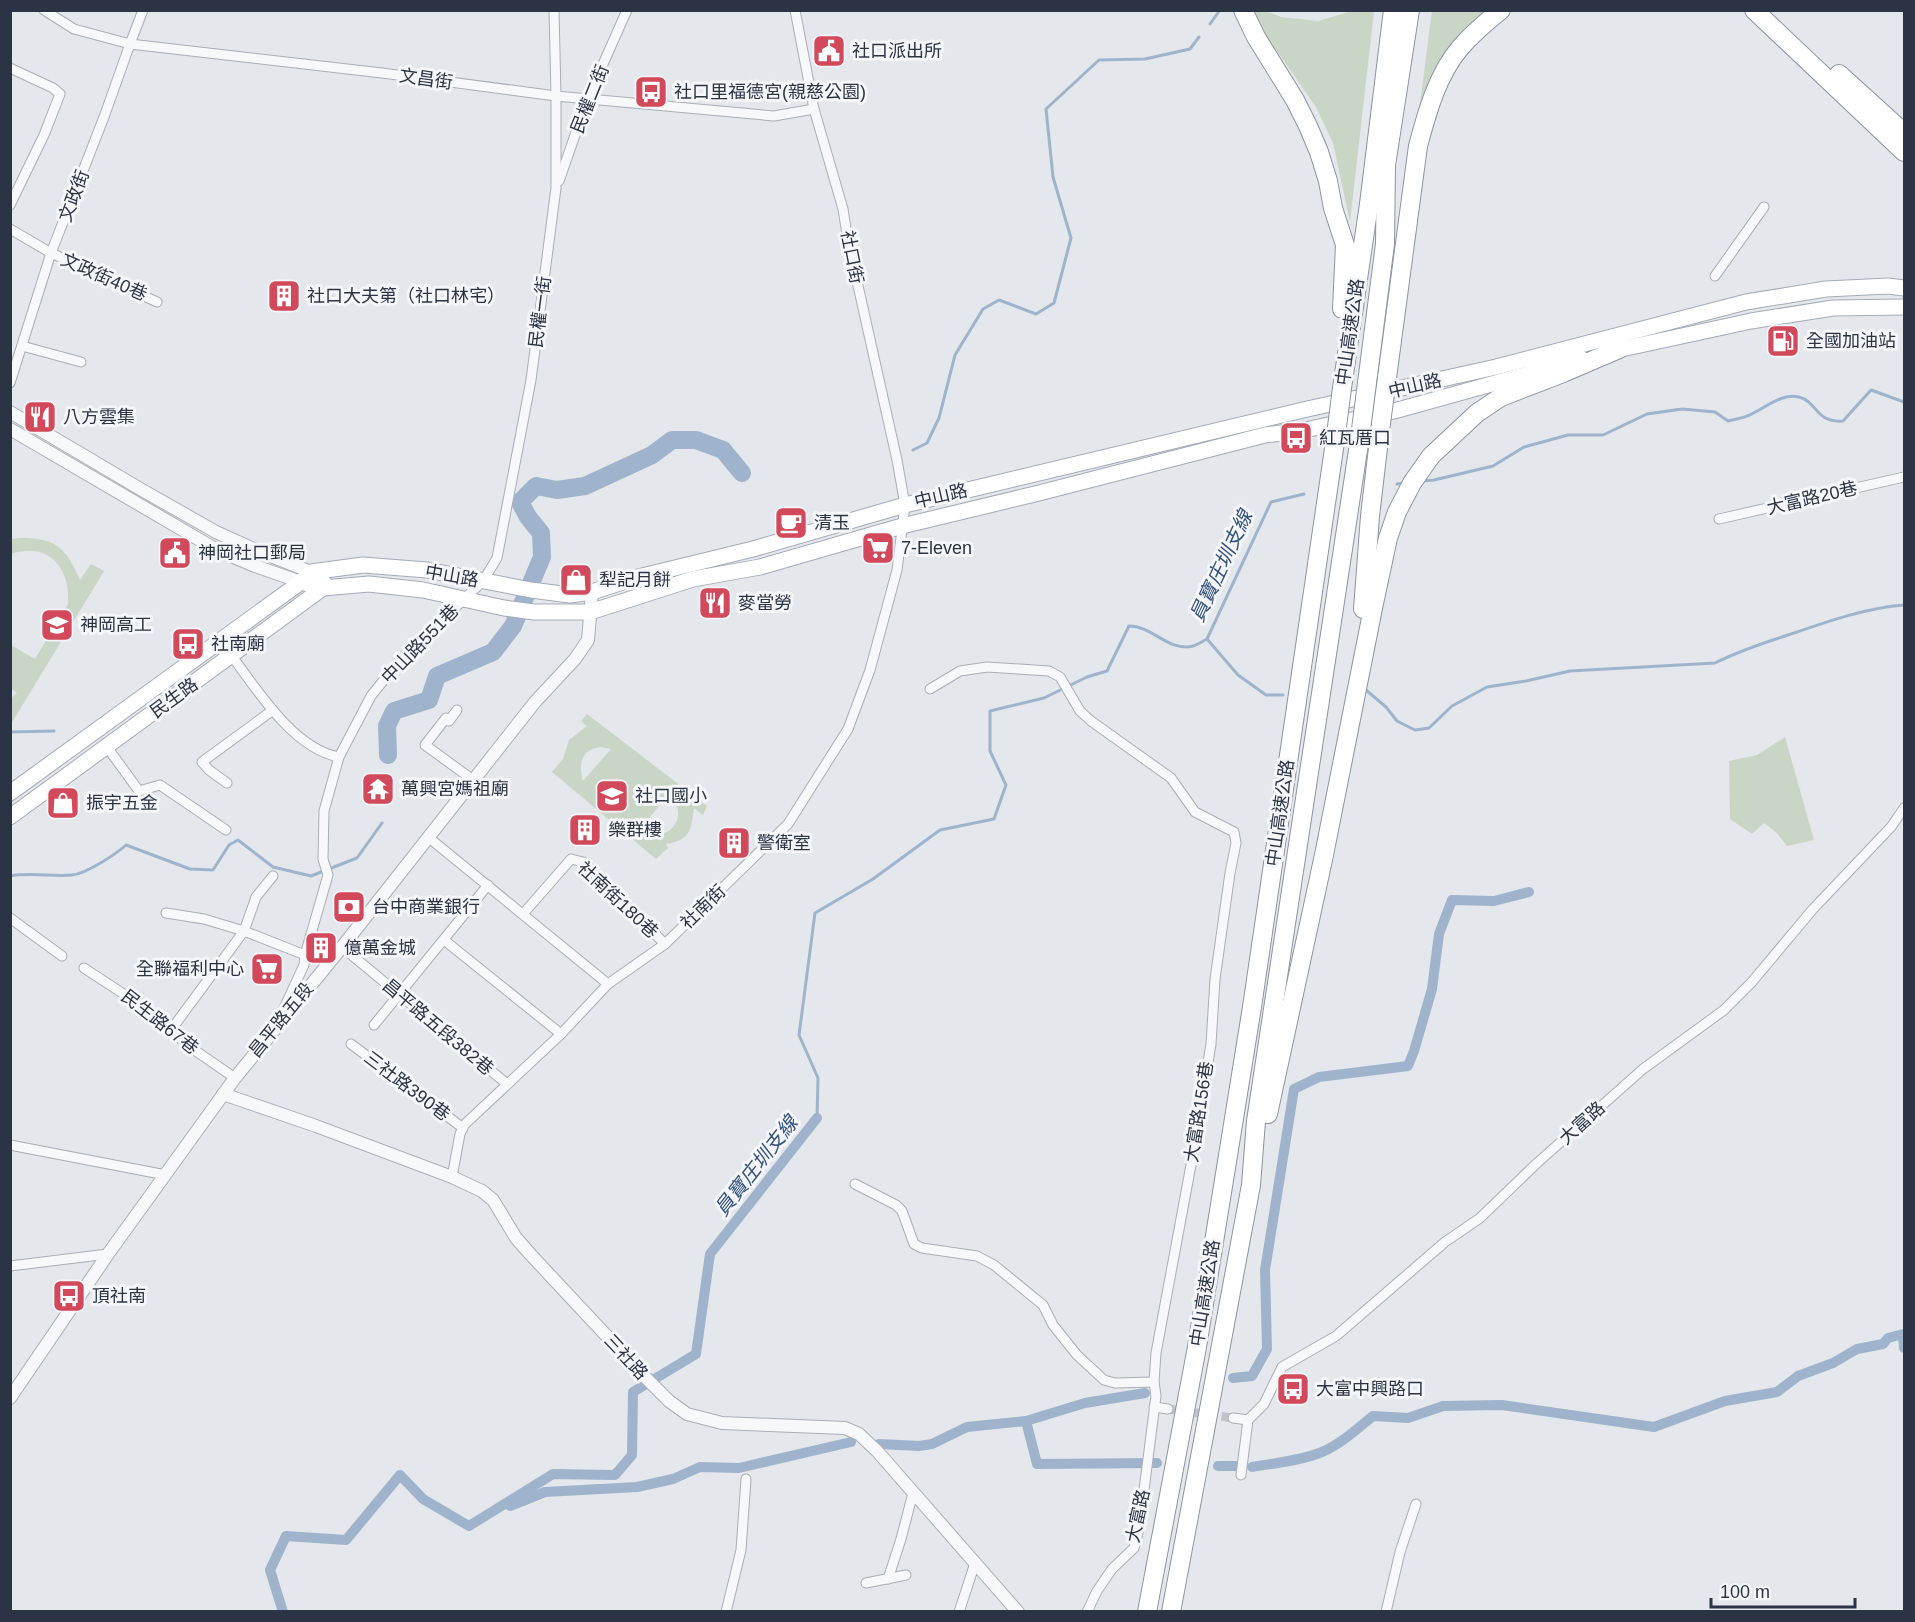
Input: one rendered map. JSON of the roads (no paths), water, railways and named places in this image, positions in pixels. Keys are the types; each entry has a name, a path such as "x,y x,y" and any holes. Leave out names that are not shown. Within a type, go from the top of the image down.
{"highway":[{"path":"1243,10 1256,37 1295,100 1308,126 1328,181 1333,208 1345,245 1341,316 1347,352"},
{"name":"中山高速公路","path":"1148,1611 1197,1347 1252,1007 1369,204 1393,10"},
{"name":"中山高速公路","path":"1171,1611 1251,1185 1256,1121 1360,437 1385,244 1386,165 1410,10"},
{"path":"1354,700 1370,516 1391,334 1418,146 1436,89 1459,49 1501,10"},
{"path":"1737,10 1804,57"},
{"path":"1754,10 1905,152"},
{"path":"1770,10 1905,133"},
{"path":"1251,1185 1268,1118 1388,538 1396,512 1412,483 1431,456 1477,413 1501,397 1563,374 1619,349"}],"main road":[{"name":"中山路","path":"1905,288 1888,286 1826,289 1746,302 1496,367 1303,410 905,505 753,549 638,577 592,592 570,595 427,570 363,565 312,575 323,588 369,584 423,590 519,610 553,613 590,612 693,579 760,567 902,526 1265,435 1305,430 1394,411 1619,349 1751,321 1833,308 1905,307"},
{"path":"312,575 323,588"},
{"name":"民生路","path":"10,793 312,575"},
{"name":"民生路","path":"10,818 323,588"}],"street":[{"name":"文昌街","path":"44,10 74,29 129,44 556,96 774,116 814,109"},
{"name":"文政街","path":"10,383 51,253 143,10"},
{"name":"民權一街","path":"464,599 483,581 497,558 531,380 556,188 554,10"},
{"name":"民權二街","path":"556,188 588,98 627,10"},
{"name":"社口街","path":"795,10 814,109 843,209 905,505"},
{"path":"10,68 53,88 60,94 44,135 10,205"},
{"path":"1715,276 1764,207"},
{"name":"文政街40巷","path":"10,230 51,253 157,302"},
{"path":"22,346 81,362"},
{"name":"中山路","path":"10,412 216,532 312,575"},
{"name":"中山路","path":"10,429 217,550 255,566 312,575"},
{"name":"大富路20巷","path":"1719,519 1905,477"},
{"name":"社南街","path":"463,1128 561,1034 608,984 665,944 788,824 848,729 870,670 897,570 905,505"},
{"name":"昌平路五段","path":"10,1398 108,1254 234,1078 342,947 535,702 575,659 588,640 592,592"},
{"name":"中山路551巷","path":"275,1027 304,965 328,875 323,859 324,811 339,757 371,696 399,661 464,599"},
{"path":"220,640 273,710 302,741 329,755 339,757"},
{"name":"大富路156巷","path":"930,689 960,671 987,667 1049,670 1060,677 1080,711 1091,721 1171,778 1195,812 1234,832 1236,843 1215,980 1211,1044 1156,1353 1154,1382"},
{"path":"227,783 202,762 273,710"},
{"path":"457,710 449,721 446,718 425,745 473,780"},
{"path":"106,747 139,791 160,785 226,830"},
{"name":"大富路","path":"1248,1420 1264,1404 1282,1366 1336,1336 1445,1242 1480,1218 1536,1164 1643,1069 1724,1010 1751,983 1813,909 1905,808"},
{"path":"428,837 608,984"},
{"name":"社南街180巷","path":"523,914 571,859 583,862 665,944"},
{"path":"171,1030 244,931 256,897 273,876"},
{"path":"374,1025 488,885"},
{"path":"166,913 204,919 244,931 305,955"},
{"path":"10,918 62,956"},
{"path":"444,940 561,1034"},
{"name":"昌平路五段382巷","path":"342,947 507,1084"},
{"name":"民生路67巷","path":"84,968 145,1008 190,1047 234,1078"},
{"name":"三社路390巷","path":"351,1044 463,1128"},
{"name":"三社路","path":"223,1094 316,1126 482,1191 493,1200 516,1238 531,1255 645,1377 669,1401 687,1414 722,1423 845,1428 859,1434 878,1451 913,1494 1018,1611"},
{"path":"452,1178 463,1128"},
{"path":"10,1145 166,1175"},
{"path":"855,1184 896,1205 902,1211 914,1244 922,1248 977,1256 994,1265 1043,1305 1053,1325 1077,1355 1104,1380 1115,1383 1154,1382"},
{"path":"10,1266 108,1254"},
{"name":"大富路","path":"1087,1611 1112,1569 1134,1548 1139,1529 1156,1396 1154,1382"},
{"path":"1154,1407 1168,1409"},
{"path":"1233,1418 1248,1420 1241,1475"},
{"path":"726,1611 741,1550 746,1479"},
{"path":"888,1579 913,1494"},
{"path":"1386,1611 1400,1552 1416,1504"},
{"path":"959,1611 975,1563"},
{"path":"866,1583 906,1575"}],"waterway":[{"path":"1210,24 1220,10"},
{"path":"913,450 927,443 939,418 955,355 983,309 999,300 1036,314 1054,303 1071,238 1053,177 1046,109 1099,60 1145,59 1190,49 1199,37"},
{"path":"1422,481 1493,466 1524,447 1568,435 1603,435 1647,414 1682,409 1715,412 1728,421 1745,417 1779,399 1793,396 1810,403 1827,419 1843,421 1871,390 1904,402"},
{"path":"388,755 387,726 394,711 429,700 437,676 493,652 513,626 542,557 541,533 520,502 536,486 557,490 585,486 652,455 672,440 696,440 723,450 742,473"},
{"path":"1397,484 1404,483"},
{"name":"員寶庄圳支線","path":"817,1118 818,1078 799,1035 815,913 873,879 940,830 994,819 1006,785 990,751 990,711 1044,698 1087,677 1107,671 1129,626 1146,630 1168,642 1184,647 1207,639 1271,502 1304,494"},
{"path":"1366,690 1386,707 1397,721 1415,730 1429,728 1452,706 1487,687 1570,671 1715,663 1751,648 1860,612 1904,605"},
{"path":"1207,639 1238,675 1266,695 1283,695"},
{"path":"10,732 54,731"},
{"path":"10,876 78,874 100,863 126,845 190,869 213,870 229,845 238,840 273,867 311,876 357,858 382,823"},
{"path":"1233,1378 1252,1376 1267,1349 1265,1270 1294,1089 1319,1077 1408,1066 1432,989 1439,934 1452,900 1494,901 1529,892"},
{"name":"員寶庄圳支線","path":"283,1612 270,1570 286,1536 346,1540 400,1475 423,1499 469,1526 553,1474 615,1475 632,1455 633,1392 696,1354 710,1254 817,1118"},
{"path":"1252,1467 1296,1460 1322,1452 1342,1441 1373,1416 1408,1418 1443,1406 1502,1405 1654,1427 1725,1401 1777,1392 1798,1376 1833,1363 1857,1349 1883,1344 1888,1338 1903,1334 1904,1348"},
{"path":"879,1444 919,1446 932,1444 967,1427 1026,1421 1085,1403 1145,1393"},
{"path":"1026,1421 1037,1464 1157,1463"},
{"path":"510,1506 545,1492 637,1487 673,1479 700,1467 739,1468 851,1442"},
{"path":"1218,1466 1236,1466"}],"tunnel":[{"path":"1168,1409 1233,1418"}],"place":[{"name":"社口派出所","path":"829,51"},
{"name":"社口里福德宮(親慈公園)","path":"651,92"},
{"name":"社口大夫第（社口林宅）","path":"284,296"},
{"name":"全國加油站","path":"1783,341"},
{"name":"八方雲集","path":"40,417"},
{"name":"紅瓦厝口","path":"1296,438"},
{"name":"清玉","path":"791,523"},
{"name":"7-Eleven","path":"878,548"},
{"name":"神岡社口郵局","path":"175,553"},
{"name":"犁記月餅","path":"576,580"},
{"name":"麥當勞","path":"715,603"},
{"name":"神岡高工","path":"57,625"},
{"name":"社南廟","path":"188,644"},
{"name":"萬興宮媽祖廟","path":"378,789"},
{"name":"社口國小","path":"612,796"},
{"name":"振宇五金","path":"63,803"},
{"name":"樂群樓","path":"585,830"},
{"name":"警衛室","path":"734,843"},
{"name":"台中商業銀行","path":"349,907"},
{"name":"億萬金城","path":"321,948"},
{"name":"全聯福利中心","path":"267,969"},
{"name":"頂社南","path":"69,1296"},
{"name":"大富中興路口","path":"1293,1389"}]}
